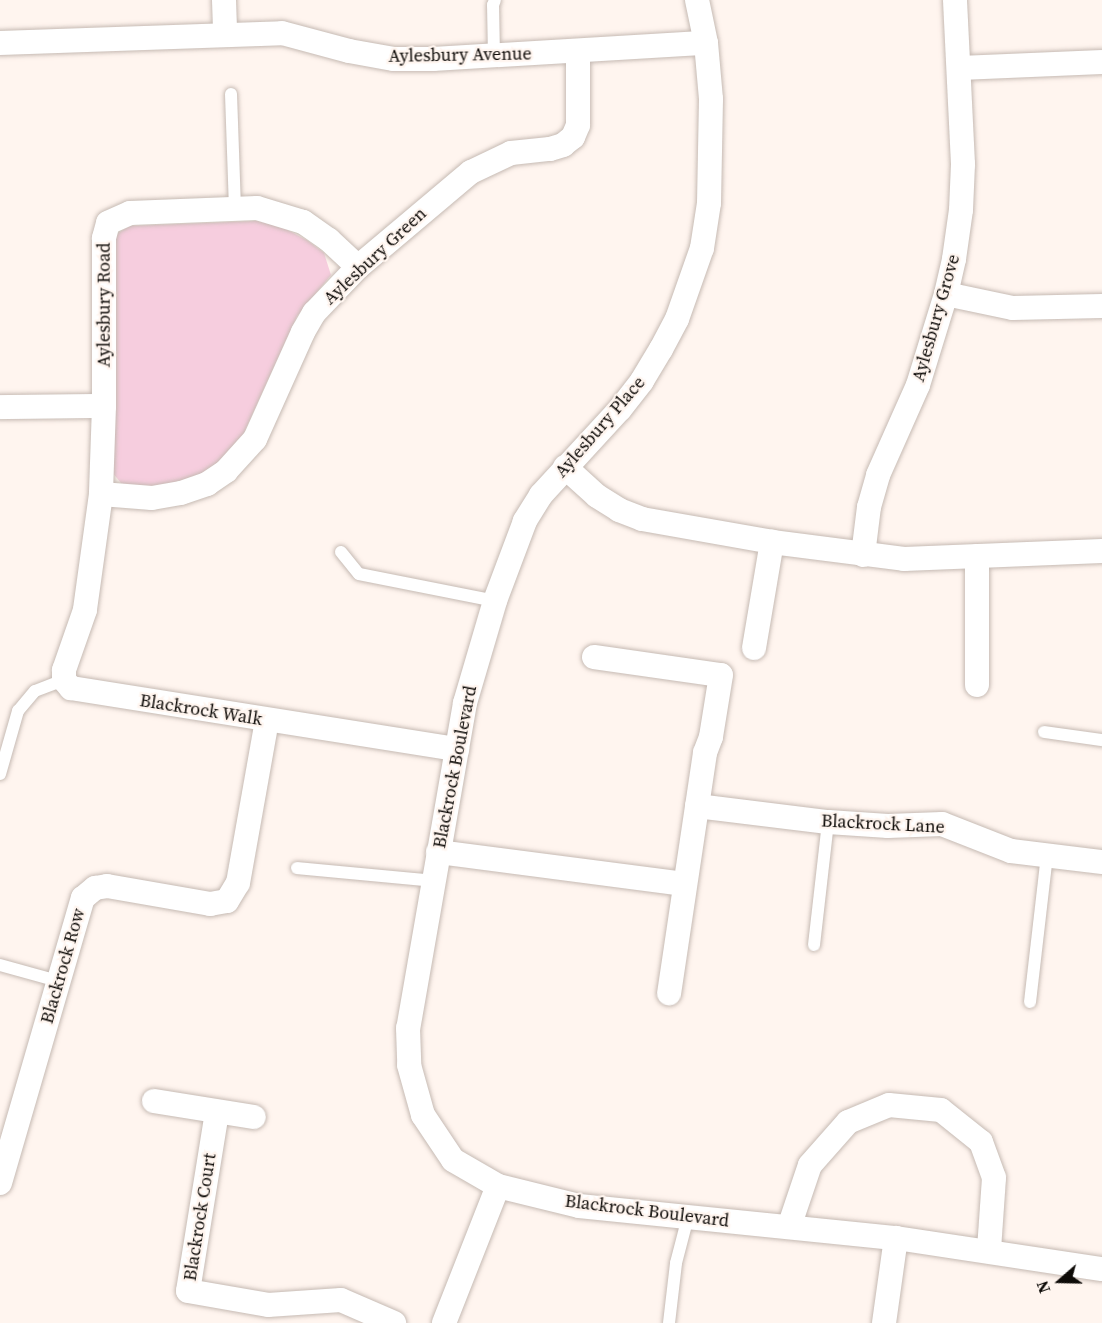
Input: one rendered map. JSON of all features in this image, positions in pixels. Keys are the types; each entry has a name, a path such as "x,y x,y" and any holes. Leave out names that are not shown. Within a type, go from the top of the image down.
{"street":[{"path":"224,0 225,33"},
{"name":"Aylesbury Place","path":"495,601 525,521 541,495 607,424 642,381 677,319 689,287 702,248 709,203 711,99 706,44 697,0"},
{"name":"Aylesbury Grove","path":"863,555 869,507 878,475 918,385 946,294 961,210 963,164 955,0"},
{"name":"Aylesbury Avenue","path":"0,43 225,33 282,33 349,51 394,59 494,56 706,44"},
{"name":"Aylesbury Green","path":"101,494 152,498 181,493 207,484 226,471 255,439 303,332 314,313 358,267 471,172 511,153 550,149 563,145 573,136 578,125 578,51"},
{"path":"960,68 1102,62"},
{"name":"Aylesbury Road","path":"64,681 64,670 85,610 101,494 104,406 104,238 108,223 130,213 234,207 278,212 303,222 329,240 358,267"},
{"path":"946,294 1013,308 1102,306"},
{"path":"0,407 104,406"},
{"path":"565,467 597,496 620,510 642,519 772,542 904,559 1102,551"},
{"path":"754,648 772,542"},
{"path":"977,556 977,685"},
{"name":"Blackrock Boulevard","path":"495,601 465,703 408,1028 410,1065 423,1115 453,1160 498,1186 579,1206 896,1238 989,1250 1102,1269"},
{"path":"594,657 721,675 684,884 669,993"},
{"name":"Blackrock Walk","path":"64,681 71,688 267,721 457,749"},
{"name":"Blackrock Row","path":"0,1183 83,898 95,888 107,886 210,904 227,901 238,883 267,721"},
{"name":"Blackrock Lane","path":"697,806 828,822 888,826 942,824 1011,851 1102,862"},
{"path":"438,852 684,884"},
{"path":"153,1101 254,1117"},
{"path":"789,1227 810,1165 848,1122 889,1105 940,1110 981,1142 994,1178 989,1250"},
{"name":"Blackrock Court","path":"218,1112 188,1291 268,1305 341,1300 394,1323"},
{"path":"444,1323 498,1186"},
{"path":"884,1323 896,1238"}],"lane":[{"path":"494,56 493,5 495,0"},
{"path":"231,94 234,207"},
{"path":"341,552 359,574 495,601"},
{"path":"0,774 18,711 35,691 64,681"},
{"path":"1044,732 1102,740"},
{"path":"814,945 828,822"},
{"path":"1030,1002 1047,856"},
{"path":"297,868 434,881"},
{"path":"0,965 58,981"},
{"path":"669,1323 676,1263 688,1217"}],"shaded area":[{"path":"257,221 284,228 308,241 324,253 331,275 297,316 242,437 225,459 201,474 164,487 134,489 121,483 112,472 109,247 117,234 129,226"}]}
